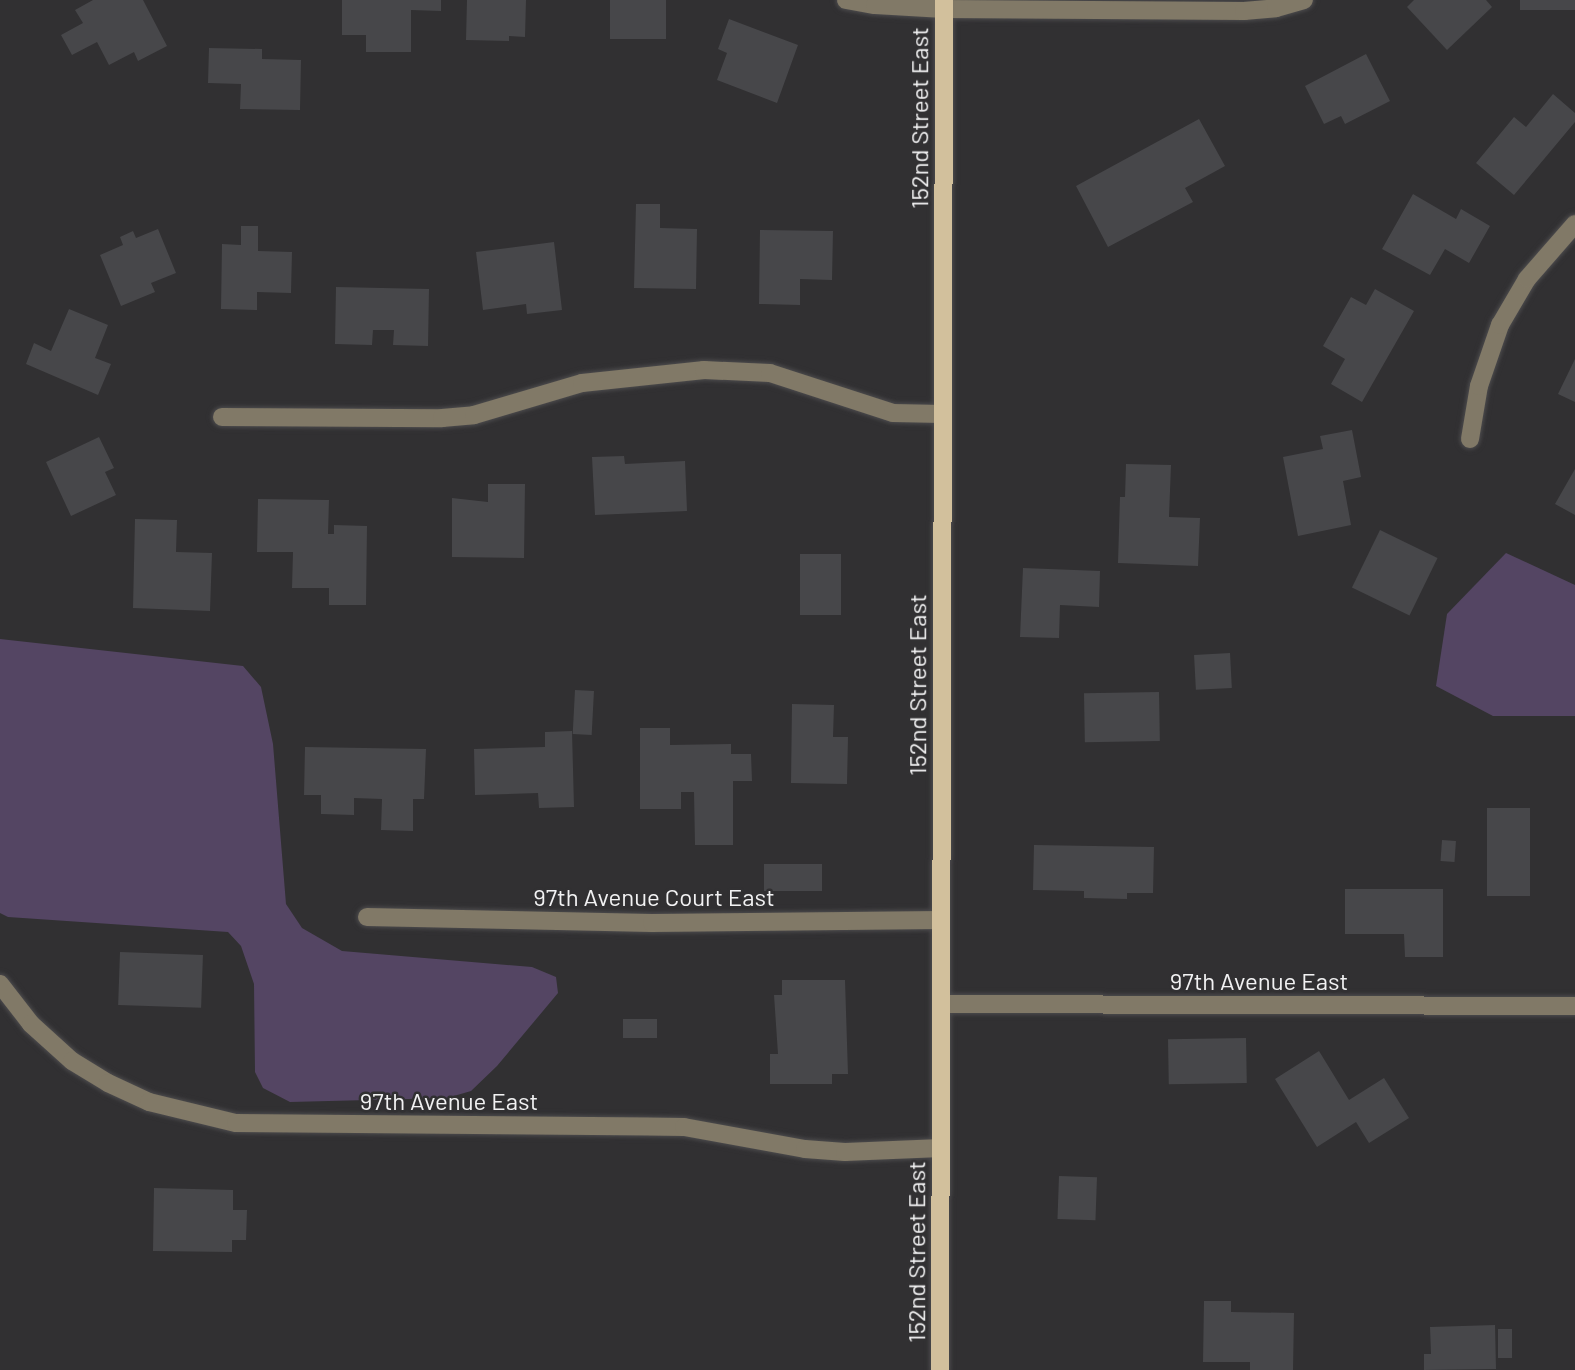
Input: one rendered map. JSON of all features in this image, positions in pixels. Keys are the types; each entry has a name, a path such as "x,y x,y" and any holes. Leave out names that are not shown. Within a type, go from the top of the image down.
{"main road":[{"name":"152nd Street East","path":"940,1370 944,5"}],"street":[{"path":"846,0 875,5 1244,11 1276,8 1304,0"},
{"path":"1470,439 1479,386 1500,325 1527,279 1575,224"},
{"path":"222,417 442,418 474,415 582,383 704,370 770,373 893,413 943,414"},
{"name":"97th Avenue Court East","path":"367,917 639,923 941,920"},
{"name":"97th Avenue East","path":"0,984 30,1024 72,1061 108,1083 149,1101 236,1123 684,1127 805,1149 845,1152 941,1148"},
{"name":"97th Avenue East","path":"942,1004 1575,1006"}],"shaded area":[{"path":"1506,553 1575,585 1575,716 1493,716 1436,686 1447,614"},
{"path":"0,639 243,666 261,687 273,744 286,904 302,928 342,951 532,967 556,977 558,993 497,1066 471,1091 447,1098 290,1102 263,1088 255,1072 254,984 241,946 228,932 8,917 0,913"}],"building":[{"path":"93,0 143,0 167,46 138,61 134,52 109,65 97,42 72,55 61,35 83,23 75,10"},
{"path":"342,0 441,0 441,11 411,10 411,52 366,52 366,35 342,35"},
{"path":"467,0 526,0 525,37 509,36 509,41 466,40"},
{"path":"610,0 666,0 666,39 610,39"},
{"path":"1414,0 1486,0 1492,7 1447,50 1407,7"},
{"path":"1520,0 1575,0 1575,10 1520,10"},
{"path":"729,19 798,45 777,103 717,80 727,53 718,49"},
{"path":"209,48 262,49 262,59 301,60 300,110 240,109 241,84 208,83"},
{"path":"1366,54 1390,101 1345,124 1341,116 1324,124 1305,86"},
{"path":"1553,94 1575,113 1575,122 1514,195 1476,163 1514,117 1526,127"},
{"path":"1199,119 1225,166 1185,188 1193,202 1108,247 1076,186"},
{"path":"1413,194 1456,219 1461,209 1490,226 1469,263 1445,249 1430,275 1382,249"},
{"path":"636,204 660,204 660,228 697,229 696,289 634,288"},
{"path":"241,226 258,226 258,251 292,252 291,293 257,292 257,310 221,309 222,244 241,245"},
{"path":"158,229 176,273 151,283 155,292 121,306 100,255 123,245 120,237 133,231 136,238"},
{"path":"760,230 833,231 832,280 800,279 800,305 759,304"},
{"path":"554,242 562,310 527,314 526,304 483,310 476,252"},
{"path":"336,287 429,289 428,346 393,345 394,330 373,330 372,345 335,344"},
{"path":"1375,289 1414,311 1362,402 1331,384 1345,359 1323,346 1351,297 1366,305"},
{"path":"69,309 108,325 95,358 111,364 98,395 26,364 34,343 51,351"},
{"path":"1575,359 1575,402 1558,394"},
{"path":"1352,430 1361,477 1343,481 1351,525 1298,536 1283,457 1323,449 1320,436"},
{"path":"99,437 114,468 105,472 116,495 71,516 46,462"},
{"path":"624,456 625,464 685,461 687,511 595,515 592,457"},
{"path":"1126,464 1171,465 1169,517 1200,518 1198,566 1118,563 1120,497 1125,497"},
{"path":"1575,469 1575,515 1555,504"},
{"path":"488,484 525,484 524,558 452,557 452,498 488,502"},
{"path":"258,499 329,500 328,534 334,534 334,525 367,526 366,605 329,605 329,588 292,588 293,552 257,552"},
{"path":"135,519 177,520 176,552 212,553 210,611 133,608"},
{"path":"1380,530 1438,558 1409,616 1352,588"},
{"path":"800,554 841,554 841,615 800,615"},
{"path":"1023,568 1100,571 1099,607 1060,605 1059,638 1020,637"},
{"path":"1230,653 1232,688 1196,690 1194,655"},
{"path":"575,690 594,691 592,735 573,734"},
{"path":"1159,692 1160,741 1085,742 1084,693"},
{"path":"792,704 834,705 833,737 848,737 847,784 791,783"},
{"path":"640,728 670,728 670,745 731,744 731,754 751,754 752,781 733,781 733,845 695,845 694,792 681,792 681,809 640,809"},
{"path":"572,731 574,807 539,808 538,793 475,795 474,749 545,747 545,732"},
{"path":"305,747 426,749 424,799 413,799 413,831 381,830 382,799 354,798 354,815 321,814 321,795 304,795"},
{"path":"1487,808 1530,808 1530,896 1487,896"},
{"path":"1442,840 1456,841 1455,862 1441,861"},
{"path":"1034,845 1154,847 1153,893 1127,893 1127,899 1084,898 1084,891 1033,890"},
{"path":"764,864 822,864 822,891 764,891"},
{"path":"1345,889 1443,889 1443,957 1405,957 1404,934 1345,934"},
{"path":"120,952 203,955 201,1008 118,1005"},
{"path":"782,980 845,980 848,1074 832,1074 832,1084 770,1084 770,1054 778,1054 774,995 782,995"},
{"path":"623,1019 657,1019 657,1038 623,1038"},
{"path":"1246,1038 1247,1083 1169,1084 1168,1039"},
{"path":"1319,1051 1349,1100 1384,1078 1409,1118 1369,1143 1356,1122 1317,1147 1275,1079"},
{"path":"1059,1176 1097,1177 1095,1220 1057,1219"},
{"path":"154,1188 233,1190 233,1210 247,1210 246,1240 232,1240 232,1252 153,1251"},
{"path":"1204,1301 1231,1301 1231,1312 1294,1313 1293,1370 1250,1370 1250,1362 1203,1362"},
{"path":"1495,1325 1496,1369 1424,1370 1424,1354 1431,1354 1430,1327"},
{"path":"1498,1329 1512,1329 1512,1358 1498,1358"}]}
